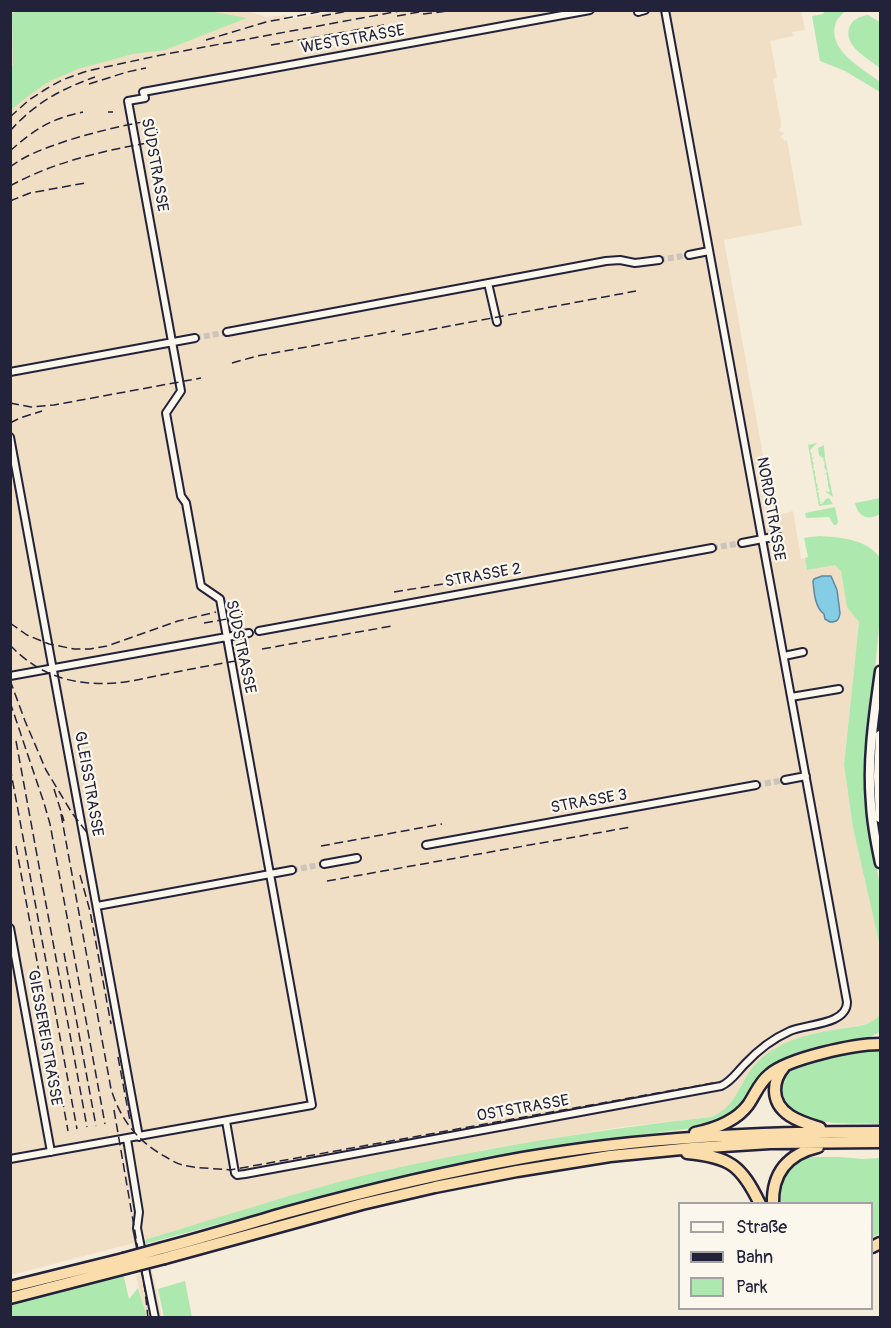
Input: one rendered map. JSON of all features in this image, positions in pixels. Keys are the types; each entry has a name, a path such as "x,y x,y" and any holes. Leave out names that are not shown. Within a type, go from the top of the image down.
{"highway":[{"path":"868,1044 880,1036"},
{"path":"662,1140 700,1132 736,1116 746,1107 768,1076 789,1063 810,1056 868,1044 880,1044"},
{"path":"789,1063 778,1075 776,1083 776,1096 781,1108 797,1120 835,1132"},
{"path":"164,1253 290,1212 432,1177 540,1156 611,1145 744,1134 880,1132"},
{"path":"773,1202 777,1179 792,1158 818,1147 857,1142"},
{"path":"10,1298 164,1253 362,1204 516,1170 598,1157 656,1151 770,1143 880,1142"},
{"path":"656,1151 706,1156 731,1164 744,1176 759,1202"},
{"path":"10,1287 124,1264"}],"main road":[{"path":"880,671 869,767 870,803 880,863"},
{"path":"880,735 878,776 880,818"}],"street":[{"name":"WESTSTRASSE","path":"128,101 145,98 143,92 590,10"},
{"path":"638,10 638,12 645,10"},
{"name":"NORDSTRASSE","path":"665,10 847,1002 846,1011"},
{"name":"SÜDSTRASSE","path":"128,101 181,391 166,413 201,586 220,599 312,1106 226,1121"},
{"path":"689,255 709,251"},
{"path":"226,332 606,261 620,260 635,263 659,260"},
{"path":"488,284 497,322"},
{"path":"10,372 195,338"},
{"name":"GLEISSTRASSE","path":"10,437 139,1137"},
{"path":"742,543 778,536"},
{"name":"STRASSE 2","path":"259,631 712,548"},
{"path":"10,676 249,633"},
{"path":"784,656 803,652"},
{"path":"791,697 839,689"},
{"path":"785,780 806,776"},
{"name":"STRASSE 3","path":"426,845 756,785"},
{"path":"324,864 357,858"},
{"path":"97,906 292,870"},
{"name":"GIESSEREISTRASSE","path":"10,928 51,1152"},
{"name":"OSTSTRASSE","path":"226,1121 235,1173 245,1174 721,1086 728,1082 752,1056 776,1038 791,1030 832,1020 846,1011"},
{"path":"10,1159 226,1121"},
{"path":"127,1139 139,1212 137,1228 155,1317"}],"shaded area":[{"path":"244,10 266,17 286,15 288,20 341,10 801,11 805,30 792,32 793,36 770,41 777,77 773,79 781,123 781,128 778,129 784,134 780,138 787,140 802,225 724,240 774,516 793,511 801,559 805,558 807,569 835,564 841,571 848,607 859,622 844,765 853,828 880,947 880,1015 871,1022 855,1027 806,1036 747,1075 737,1095 718,1115 621,1127 483,1150 366,1176 144,1240 162,1317 143,1317 143,1304 136,1276 140,1273 134,1243 11,1275 11,11"}],"green space":[{"path":"203,10 247,18 165,50 133,54 78,69 50,81 11,110 12,14 16,11"},
{"path":"825,11 845,11 836,22 834,32 836,41 848,57 880,82 880,92 845,71 820,61 812,16 823,14"},
{"path":"868,15 880,22 880,68 853,46 848,35 854,20"},
{"path":"817,443 810,450 819,489 817,491 819,501 822,504 829,498 833,504 819,506 808,445"},
{"path":"824,445 833,497 826,492 830,491 825,474 827,472 824,459 819,455 818,448"},
{"path":"880,498 880,514 868,517 858,512 855,503"},
{"path":"835,507 838,522 836,525 829,517 806,518 805,513"},
{"path":"819,536 844,538 861,543 880,558 880,616 866,767 868,819 880,886 880,947 853,828 844,765 859,622 847,607 841,571 835,565 807,570 805,558 808,557 804,538"},
{"path":"880,1015 880,1032 864,1040 785,1060 775,1066 736,1113 702,1127 555,1146 449,1166 326,1195 145,1244 144,1240 255,1206 338,1182 409,1165 538,1141 711,1117 728,1105 752,1068 772,1050 803,1036 864,1025"},
{"path":"880,1047 880,1124 819,1121 803,1117 790,1110 782,1101 779,1083 786,1073 796,1066 828,1055"},
{"path":"809,1157 880,1158 880,1233 873,1237 873,1202 781,1202 781,1192 786,1176 797,1162"},
{"path":"123,1273 129,1299 138,1288 147,1317 11,1318 11,1304"},
{"path":"185,1281 192,1317 164,1317 158,1289"}],"water":[{"path":"822,576 831,576 837,590 840,613 834,622 825,619 816,599 813,581"}],"tunnel":[{"path":"659,260 689,255"},
{"path":"195,338 227,332"},
{"path":"712,548 742,543"},
{"path":"756,785 785,780"},
{"path":"292,870 324,864"}],"railway":[{"path":"206,40 266,22 329,10"},
{"path":"322,16 354,10"},
{"path":"10,117 46,89 62,80 87,71 405,10"},
{"path":"397,16 430,10"},
{"path":"423,14 457,10"},
{"path":"271,45 384,25"},
{"path":"89,84 146,68"},
{"path":"10,131 29,112 49,98 95,77"},
{"path":"10,151 44,126 83,112"},
{"path":"108,112 113,112"},
{"path":"10,167 30,155 66,141 154,120"},
{"path":"10,186 63,163 158,141"},
{"path":"10,201 30,193 85,183"},
{"path":"402,335 636,291"},
{"path":"232,363 257,356 395,331"},
{"path":"10,403 31,407 54,405 201,378"},
{"path":"10,423 42,411"},
{"path":"394,592 460,583"},
{"path":"10,623 27,635 49,644 74,649 90,649 107,646 178,621 216,612"},
{"path":"204,623 244,616"},
{"path":"262,649 392,626"},
{"path":"10,645 21,656 58,677 101,684 128,682 253,658"},
{"path":"10,680 46,770 72,813 88,834"},
{"path":"10,702 50,824 105,1124"},
{"path":"16,741 87,1127"},
{"path":"10,767 77,1129"},
{"path":"54,789 64,821"},
{"path":"61,814 111,1089 119,1110 131,1129 156,1151 179,1164 230,1170 713,1083"},
{"path":"321,846 442,824"},
{"path":"327,881 631,827"},
{"path":"16,846 68,1131"},
{"path":"80,875 90,911 111,1024"},
{"path":"64,953 96,1126"},
{"path":"118,1057 130,1121"},
{"path":"114,1110 148,1318"}]}
